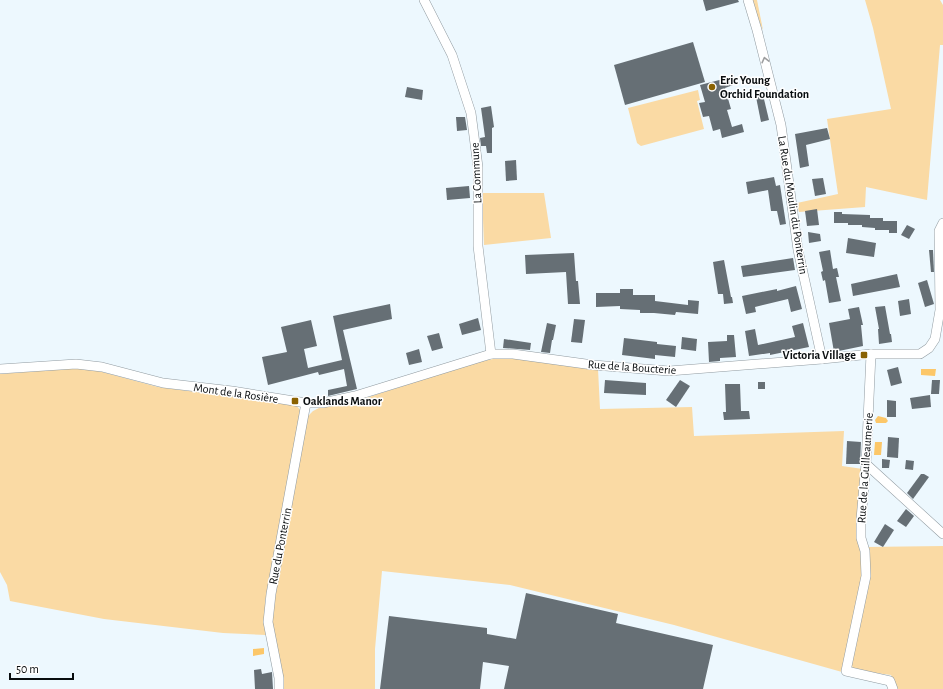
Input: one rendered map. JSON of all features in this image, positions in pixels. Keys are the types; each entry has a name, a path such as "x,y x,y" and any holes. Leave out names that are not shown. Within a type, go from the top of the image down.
{"street":[{"name":"La Commune","path":"424,0 452,55 471,112 478,167 478,246 491,354"},
{"name":"La Rue du Moulin du Ponterrin","path":"748,0 758,30 781,125 798,250 822,360"},
{"name":"Rue de la Boucterie","path":"491,354 512,354 593,365 669,371 822,360 871,354 920,354 929,348 935,338 940,310 939,231 943,223"},
{"name":"Mont de la Rosière","path":"0,369 76,364 102,367 163,383 232,391 306,403 323,403 355,396 491,354"},
{"name":"Rue de la Guilleaumerie","path":"871,354 866,464 861,519 861,538 865,551 866,576 846,671 890,682 893,689"},
{"name":"Rue du Ponterrin","path":"279,689 279,678 268,622 271,594 306,403"},
{"path":"866,464 943,534"}],"shaded area":[{"path":"750,0 757,0 763,30 762,28"},
{"path":"865,0 940,0 943,5 943,45 940,45 927,200 866,187 865,207 799,212 797,203 838,194 827,119 891,109 873,28"},
{"path":"698,90 700,100 697,101 704,129 641,146 637,143 628,108"},
{"path":"482,193 544,193 551,238 484,245"},
{"path":"498,358 521,358 598,369 600,409 692,407 694,436 844,431 842,466 863,469 860,549 863,567 862,580 842,672 674,625 510,585 382,571 375,649 375,689 282,689 272,619 279,564 308,416 319,408 369,397 473,363"},
{"path":"72,368 95,370 158,387 296,405 301,411 265,602 266,635 223,633 104,619 10,601 7,585 0,572 0,374"},
{"path":"921,369 936,369 935,376 921,375"},
{"path":"878,416 886,418 888,421 886,423 876,423 875,420"},
{"path":"875,442 882,442 881,455 874,455"},
{"path":"943,546 943,689 897,689 891,675 854,670 850,662 866,547"},
{"path":"264,648 264,654 253,656 253,649"}],"building":[{"path":"703,0 738,0 739,2 706,11"},
{"path":"693,42 705,82 625,105 614,65"},
{"path":"731,77 733,85 725,88 731,109 727,110 732,127 742,124 744,132 722,138 720,129 713,131 709,116 703,117 699,103 705,102 700,85"},
{"path":"407,87 423,90 422,100 405,97"},
{"path":"763,95 769,120 761,122 756,97"},
{"path":"491,106 494,127 492,128 492,153 487,153 486,146 481,146 480,138 485,137 481,108"},
{"path":"456,117 465,117 467,130 457,131"},
{"path":"827,128 830,139 806,145 809,166 800,168 795,134"},
{"path":"516,160 517,180 506,181 505,161"},
{"path":"774,177 776,186 780,185 786,224 780,225 777,211 771,211 768,190 748,194 746,182"},
{"path":"823,178 826,194 815,196 812,179"},
{"path":"469,186 470,198 447,200 446,188"},
{"path":"817,209 819,225 807,226 805,211"},
{"path":"834,212 842,212 842,214 870,215 870,218 883,218 883,221 897,221 897,233 889,233 889,230 875,230 875,228 862,227 862,225 834,223"},
{"path":"907,225 915,229 909,239 901,235"},
{"path":"808,232 820,234 821,241 809,243"},
{"path":"848,238 876,243 874,257 846,253"},
{"path":"830,250 833,269 837,268 839,277 836,277 841,301 829,303 825,280 823,281 821,272 823,271 819,252"},
{"path":"929,250 933,250 934,272 931,272"},
{"path":"574,253 576,281 578,281 580,304 568,304 566,272 526,274 525,255"},
{"path":"793,258 795,270 743,277 741,266"},
{"path":"724,260 733,303 724,304 723,294 718,294 713,262"},
{"path":"897,274 900,287 853,296 851,284"},
{"path":"927,280 934,304 925,307 918,283"},
{"path":"796,286 802,309 791,312 788,299 755,307 756,312 746,314 742,296 777,289 777,291"},
{"path":"620,289 633,289 633,295 655,295 655,301 688,305 688,300 699,301 698,314 676,312 675,315 640,313 640,310 620,309 620,306 596,307 596,293 620,293"},
{"path":"909,299 911,314 900,316 898,301"},
{"path":"390,304 392,319 343,330 357,389 328,396 328,390 347,386 344,369 319,375 318,372 268,385 262,357 287,352 281,327 311,320 317,346 304,349 308,368 342,360 333,316"},
{"path":"885,306 892,342 879,344 879,329 875,307"},
{"path":"859,307 863,325 861,325 863,346 834,352 829,323 850,319 848,309"},
{"path":"478,318 481,330 462,335 459,324"},
{"path":"574,319 585,320 582,343 571,342"},
{"path":"547,323 556,325 550,353 541,352"},
{"path":"803,323 809,347 770,355 770,353 749,356 745,331 755,329 758,345 795,337 792,326"},
{"path":"439,333 443,348 432,351 427,336"},
{"path":"727,335 734,335 736,357 720,358 720,361 709,362 708,342 727,341"},
{"path":"682,337 697,339 696,351 681,349"},
{"path":"624,338 676,346 675,357 655,355 655,359 622,355"},
{"path":"504,339 531,343 530,350 503,348"},
{"path":"419,349 422,362 409,365 406,353"},
{"path":"898,367 902,383 891,386 887,370"},
{"path":"605,380 646,383 646,395 604,393"},
{"path":"680,380 690,386 676,407 666,400"},
{"path":"932,380 940,380 939,394 931,394"},
{"path":"758,382 765,382 765,389 758,389"},
{"path":"725,384 740,384 741,411 749,411 750,419 724,420 723,412 726,412"},
{"path":"930,395 931,407 912,409 910,398"},
{"path":"887,400 896,401 896,417 887,417"},
{"path":"888,437 899,438 898,458 887,457"},
{"path":"847,441 861,442 860,464 846,464"},
{"path":"882,459 890,460 889,468 882,468"},
{"path":"906,460 914,461 913,470 905,469"},
{"path":"921,474 929,477 913,499 907,493"},
{"path":"906,509 914,516 906,527 897,521"},
{"path":"885,524 894,530 883,547 874,542"},
{"path":"526,593 618,614 616,623 713,645 703,689 504,689 509,666 483,662 480,689 380,689 389,616 487,628 487,634 516,639"},
{"path":"261,669 262,674 272,672 273,689 255,689 254,670"}],"place":[{"name":"Eric Young Orchid Foundation","path":"712,87"},
{"name":"Victoria Village","path":"864,355"},
{"name":"Oaklands Manor","path":"295,401"}]}
